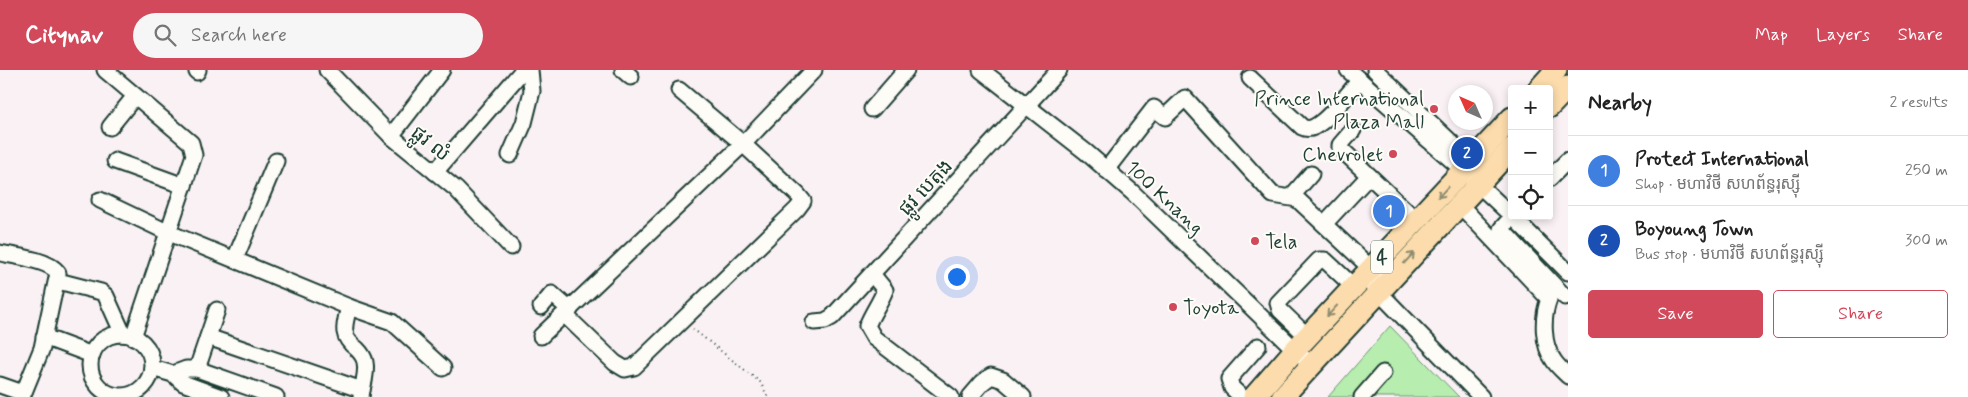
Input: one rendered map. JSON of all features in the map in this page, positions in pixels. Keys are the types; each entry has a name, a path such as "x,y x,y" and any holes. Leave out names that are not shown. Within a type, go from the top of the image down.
{"highway":[{"path":"1542,85 1556,70"},
{"path":"1553,103 1568,87"},
{"name":"4","path":"1254,397 1301,344 1460,204 1475,173 1508,124"},
{"name":"4","path":"1282,397 1311,365 1416,220 1475,173 1508,151"}],"street":[{"path":"105,70 191,143 194,155 168,232 128,336"},
{"name":"ផ្លូវ លំ","path":"326,70 391,136 456,189 511,247"},
{"path":"391,136 442,70"},
{"path":"436,172 524,70"},
{"path":"510,155 524,123 532,92 530,70"},
{"path":"541,336 743,144 814,70"},
{"path":"872,109 906,70"},
{"name":"100 Knang","path":"981,70 1028,106 1132,192 1301,344 1311,365"},
{"name":"ផ្លូវ បេតុង","path":"814,322 830,319 1028,106 1059,70"},
{"path":"1375,70 1475,173 1508,211"},
{"path":"1250,78 1302,127 1308,129 1323,120 1354,75 1475,173"},
{"path":"540,307 552,294 567,313 615,363 625,369 634,366 797,209 803,201 743,144 678,90"},
{"path":"110,127 135,96"},
{"path":"1106,170 1154,108 1165,118 1185,98 1273,195 1297,199 1324,224 1371,281 1481,397"},
{"path":"1353,130 1340,145 1340,148 1416,220"},
{"path":"1553,175 1568,160"},
{"path":"116,161 184,186"},
{"path":"235,259 276,162"},
{"path":"1291,197 1311,174"},
{"path":"1324,224 1369,176"},
{"path":"100,200 168,232 349,307 392,322 443,368"},
{"path":"1460,204 1549,299 1544,312 1544,333 1553,360 1568,376"},
{"path":"1509,220 1501,229 1565,297"},
{"path":"1516,220 1568,272"},
{"path":"0,252 48,264 55,268 58,273 58,281 42,348 22,395 0,385"},
{"path":"1301,344 1280,310 1278,303 1318,260 1325,260 1371,281"},
{"path":"872,274 884,290 881,300 867,326 874,338 951,397"},
{"path":"58,281 101,292 106,296 128,336"},
{"path":"208,337 362,394 365,360 348,342 345,336 345,321 349,307"},
{"path":"197,369 217,310"},
{"path":"113,336 128,336 141,342 148,349 152,368 148,381 139,390 127,396 114,396 104,391 94,380 90,365 92,355 97,346 104,340 113,336"},
{"path":"44,337 92,355"},
{"path":"1242,397 1232,388 1229,379 1258,346"},
{"path":"152,368 173,374 183,383 221,397"},
{"path":"173,374 186,369 197,369 276,397"},
{"path":"1362,397 1383,373"},
{"path":"970,397 991,376 1003,380 1023,397"}],"path":[{"path":"682,320 760,382 768,397"}],"green space":[{"path":"1390,326 1459,397 1328,397"}],"place":[{"name":"Prince International Plaza Mall","path":"1434,109"},
{"name":"Boyoung Town","path":"1467,153"},
{"name":"Chevrolet","path":"1393,154"},
{"name":"Protect International","path":"1389,211"},
{"name":"Tela","path":"1255,241"},
{"name":"Toyota","path":"1173,307"}]}
